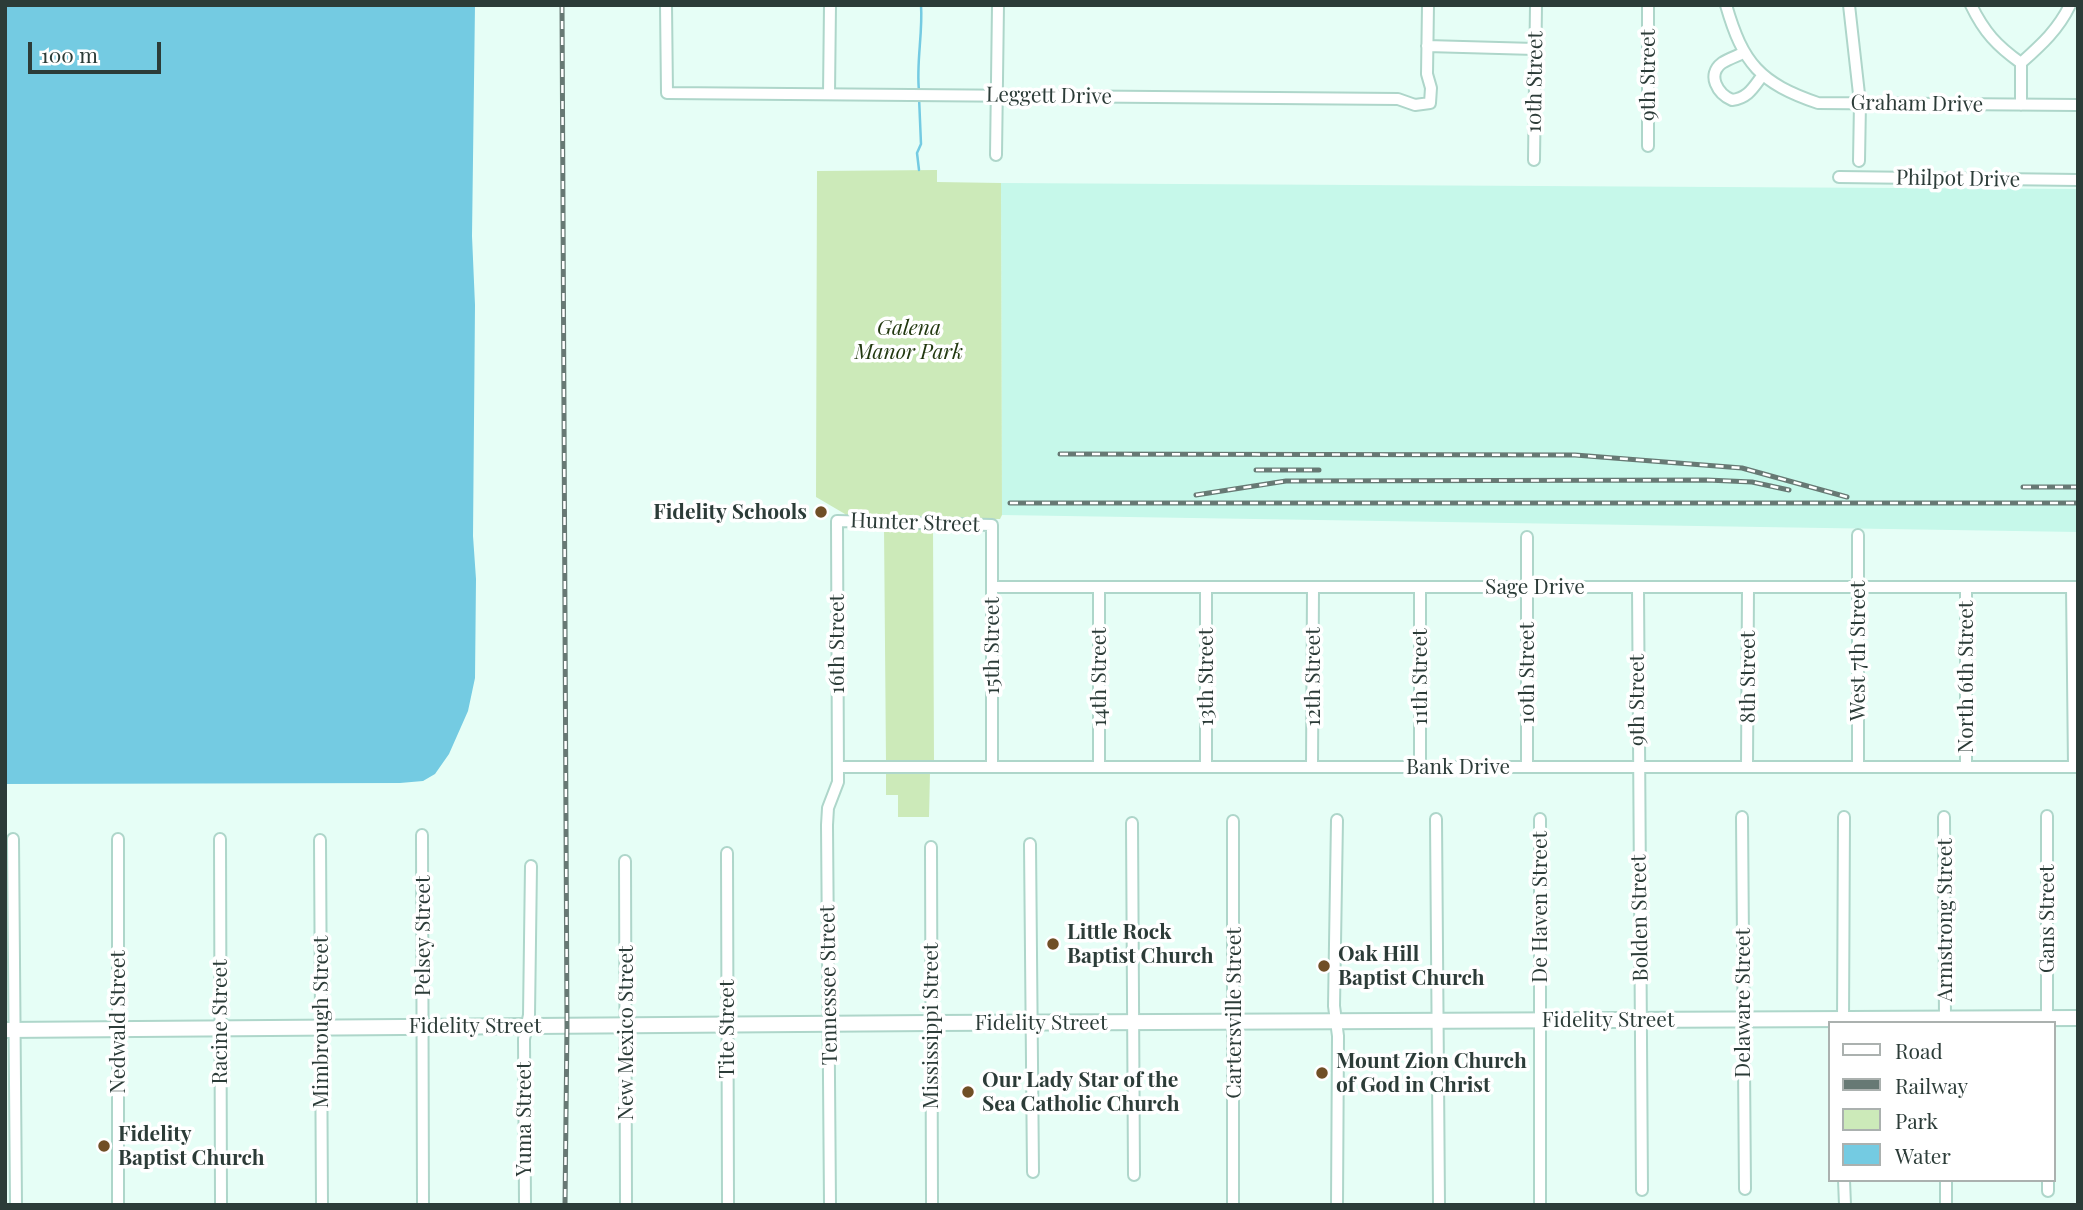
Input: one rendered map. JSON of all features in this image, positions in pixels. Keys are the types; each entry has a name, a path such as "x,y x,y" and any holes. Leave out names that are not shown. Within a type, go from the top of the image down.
{"main road":[{"name":"Fidelity Street","path":"11,1030 525,1027 625,1023 830,1025 1641,1019 1945,1021 2078,1018"}],"street":[{"name":"Leggett Drive","path":"666,5 667,93 1398,99 1415,106 1430,103 1427,47"},
{"path":"829,94 830,5"},
{"path":"996,155 998,5"},
{"path":"1428,5 1427,47 1535,49"},
{"name":"10th Street","path":"1534,160 1536,5"},
{"name":"9th Street","path":"1648,5 1648,145"},
{"path":"1726,5 1744,53 1762,76 1747,96 1732,100 1719,91 1715,84 1717,68 1744,53"},
{"path":"1849,5 1860,103 1860,160"},
{"path":"1971,5 1987,33 2005,52 2021,63"},
{"path":"2021,105 2021,63 2051,36 2070,5"},
{"name":"Graham Drive","path":"1762,76 1793,94 1818,103 2078,105"},
{"name":"Philpot Drive","path":"1839,177 2078,180"},
{"name":"Hunter Street","path":"837,521 992,525"},
{"name":"16th Street","path":"837,521 838,767"},
{"name":"15th Street","path":"992,525 992,766"},
{"name":"West 7th Street","path":"1858,535 1858,767"},
{"name":"10th Street","path":"1527,537 1527,766"},
{"name":"Sage Drive","path":"992,587 2075,587"},
{"name":"14th Street","path":"1099,587 1099,766"},
{"name":"11th Street","path":"1420,587 1420,767"},
{"name":"9th Street","path":"1638,587 1638,813"},
{"name":"8th Street","path":"1747,766 1748,587"},
{"name":"North 6th Street","path":"1966,587 1966,766"},
{"path":"2075,587 2076,767"},
{"name":"13th Street","path":"1206,588 1206,767"},
{"name":"12th Street","path":"1312,767 1313,588"},
{"name":"Bank Drive","path":"838,767 2076,767"},
{"name":"Tennessee Street","path":"830,1205 827,825 828,808 838,782 838,767"},
{"name":"Bolden Street","path":"1638,813 1642,1190"},
{"name":"Gans Street","path":"2047,816 2047,1020"},
{"name":"Delaware Street","path":"1742,817 1745,1189"},
{"path":"1843,1021 1844,817"},
{"name":"Armstrong Street","path":"1944,817 1945,1021"},
{"path":"1436,819 1439,1205"},
{"name":"De Haven Street","path":"1540,819 1540,1205"},
{"path":"1337,820 1334,1006 1338,1036 1337,1204"},
{"name":"Cartersville Street","path":"1233,821 1233,1205"},
{"path":"1132,822 1134,1175"},
{"name":"Pelsey Street","path":"422,835 423,1205"},
{"path":"13,838 11,1030 16,1205"},
{"name":"Nedwald Street","path":"118,839 118,1205"},
{"name":"Racine Street","path":"220,839 220,1205"},
{"name":"Mimbrough Street","path":"320,840 322,1205"},
{"path":"1030,844 1033,1172"},
{"name":"Mississippi Street","path":"931,847 932,1205"},
{"name":"Tite Street","path":"727,853 728,1205"},
{"name":"New Mexico Street","path":"625,860 626,1205"},
{"name":"Yuma Street","path":"525,1205 525,1027 529,1015 531,866"},
{"path":"1844,1182 1845,1205"},
{"path":"1946,1182 1946,1205"}],"shaded area":[{"path":"1001,183 2078,189 2078,532 1002,515"}],"green space":[{"name":"Galena Manor Park","path":"937,170 937,182 1001,183 1002,515 1000,519 846,518 845,514 816,497 817,171"},
{"path":"933,526 934,761 886,762 884,527"},
{"path":"886,772 930,772 929,817 898,817 898,795 886,795"}],"water":[{"path":"5,5 475,5 472,236 475,305 475,678 468,711 449,754 435,774 423,781 5,784"}],"waterway":[{"path":"919,91 921,5"},
{"path":"919,97 919,170"}],"railway":[{"path":"562,5 567,1026 565,1205"},
{"path":"1060,454 1575,455 1742,468 1847,497"},
{"path":"1256,470 1319,470"},
{"path":"1196,495 1286,481 1707,480 1752,482 1789,490"},
{"path":"2023,487 2078,487"},
{"path":"1010,503 2078,503"}],"place":[{"name":"Fidelity Schools","path":"821,512"},
{"name":"Little Rock Baptist Church","path":"1053,944"},
{"name":"Oak Hill Baptist Church","path":"1324,966"},
{"name":"Mount Zion Church of God in Christ","path":"1322,1073"},
{"name":"Our Lady Star of the Sea Catholic Church","path":"968,1092"},
{"name":"Fidelity Baptist Church","path":"104,1146"}]}
